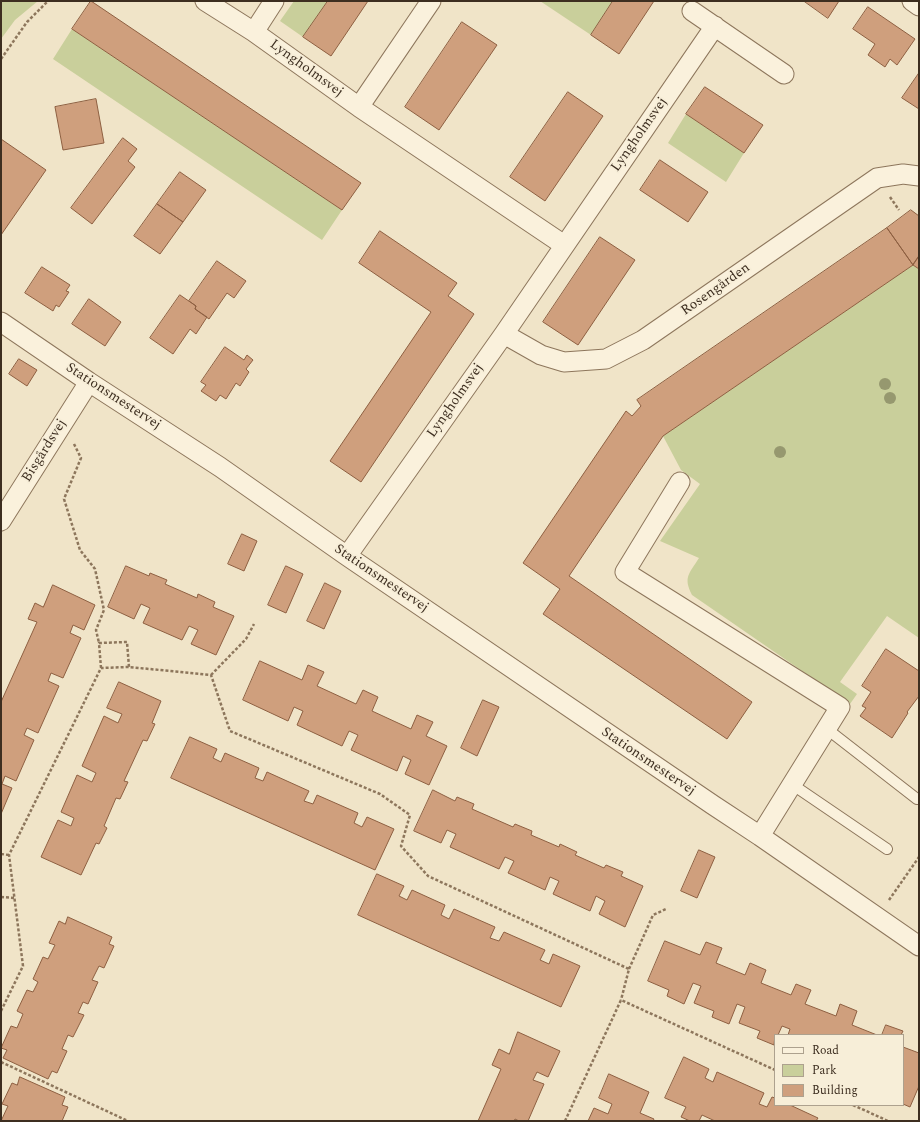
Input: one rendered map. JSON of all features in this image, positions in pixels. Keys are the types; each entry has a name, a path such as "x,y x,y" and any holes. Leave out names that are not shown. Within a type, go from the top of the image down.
{"street":[{"name":"Lyngholmsvej","path":"205,1 254,32 359,107 564,245"},
{"path":"254,32 274,1"},
{"path":"359,107 431,1"},
{"path":"912,1 919,6"},
{"path":"692,11 784,74"},
{"name":"Lyngholmsvej","path":"347,556 504,334 715,26"},
{"name":"Rosengården","path":"504,334 541,355 564,362 606,359 643,340 877,178 902,174 919,176"},
{"name":"Stationsmestervej","path":"1,322 89,382 220,467 347,556 713,806 760,836 919,946"},
{"name":"Bisgårdsvej","path":"1,521 89,382"},
{"path":"680,482 625,572 840,707 760,836"}],"lane":[{"path":"827,729 917,799"},
{"path":"793,785 888,849"}],"path":[{"path":"1,59 27,22 48,1"},
{"path":"1,1012 23,966 9,855 101,668 99,643 96,630 104,610 95,569 80,550 64,499 81,458 63,423"},
{"path":"211,675 246,639 254,624"},
{"path":"99,643 127,642 129,667"},
{"path":"101,668 129,667 211,675"},
{"path":"211,675 230,731 380,794 410,815 401,846 428,876 629,969"},
{"path":"1,854 9,855"},
{"path":"878,917 919,857"},
{"path":"1,897 15,898"},
{"path":"565,1121 621,1000 629,969 653,915 666,909"},
{"path":"621,1000 774,1070"},
{"path":"1,1062 128,1121"},
{"path":"855,1106 888,1121"},
{"path":"118,1116 120,1121"}],"green space":[{"path":"1,1 38,1 15,20 1,39"},
{"path":"294,1 328,1 303,37 280,21"},
{"path":"540,1 613,1 591,35"},
{"path":"72,29 342,210 322,240 53,59"},
{"path":"686,114 744,153 726,182 668,143"},
{"path":"913,265 919,269 919,638 887,616 840,682 857,694 850,704 692,595 689,589 688,576 699,558 660,541 700,484 681,470 663,436"}],"building":[{"path":"91,1 361,183 342,210 72,29"},
{"path":"328,1 368,1 331,56 303,37"},
{"path":"613,1 654,1 619,54 591,35"},
{"path":"804,1 839,1 828,18"},
{"path":"868,7 915,39 897,65 890,59 885,67 868,55 875,44 853,29"},
{"path":"462,22 497,45 439,130 405,107"},
{"path":"919,73 919,109 902,98"},
{"path":"705,87 763,125 744,153 686,114"},
{"path":"568,92 603,116 545,201 510,177"},
{"path":"96,99 104,143 63,150 55,107"},
{"path":"123,138 137,149 128,161 135,167 92,224 71,208"},
{"path":"1,139 46,170 1,235"},
{"path":"660,160 708,192 688,222 640,190"},
{"path":"180,172 206,190 183,222 157,204"},
{"path":"157,204 183,222 160,254 134,236"},
{"path":"911,210 919,216 919,256 913,265 887,228"},
{"path":"887,228 913,265 663,436 569,576 752,702 727,739 543,614 560,589 523,563 626,411 632,416 641,406 637,400"},
{"path":"380,231 457,283 448,296 474,314 361,482 330,461 431,312 359,263"},
{"path":"600,237 635,260 578,345 543,322"},
{"path":"919,256 919,269 913,265"},
{"path":"217,261 246,281 234,298 227,293 209,319 195,309 196,306 189,301"},
{"path":"42,267 70,285 66,291 69,292 59,307 56,305 53,311 25,293"},
{"path":"180,295 196,306 195,309 207,317 196,334 190,329 173,354 150,338"},
{"path":"89,299 121,322 105,346 72,324"},
{"path":"225,347 244,360 247,355 253,360 246,369 249,372 240,386 236,383 226,399 220,395 216,401 201,391 206,385 201,382"},
{"path":"19,359 37,370 27,386 9,374"},
{"path":"242,534 257,541 244,571 228,564"},
{"path":"126,566 149,576 150,573 167,580 165,584 197,598 198,594 215,602 213,607 234,616 216,655 191,644 198,630 189,626 182,640 143,623 150,608 141,604 134,619 108,607"},
{"path":"286,566 303,574 286,613 268,605"},
{"path":"325,583 341,591 324,629 307,621"},
{"path":"53,585 95,605 84,630 73,625 70,633 81,638 63,678 51,673 48,681 59,686 38,733 27,728 24,735 34,740 16,781 5,776 2,784 12,788 1,814 1,702 37,622 28,619 35,603 43,607"},
{"path":"886,649 919,671 919,696 907,712 908,713 892,738 860,716 866,708 862,706 871,692 862,686"},
{"path":"260,661 302,680 308,665 324,672 317,686 356,704 363,690 378,697 372,711 411,729 417,715 433,722 426,736 447,746 429,785 405,774 411,760 403,756 397,771 351,750 358,735 349,731 342,746 297,725 303,711 294,707 288,721 243,700"},
{"path":"119,682 161,701 152,723 155,724 147,741 143,740 124,781 128,782 120,799 116,798 104,826 107,828 99,844 96,843 81,875 41,857 58,820 71,826 74,818 61,812 77,775 92,782 96,773 82,766 104,716 118,723 122,714 107,708"},
{"path":"483,700 499,707 477,756 461,748"},
{"path":"190,737 217,749 213,758 221,762 225,753 259,768 255,778 263,781 267,772 309,791 304,801 313,804 317,795 358,813 354,823 362,827 367,817 394,829 375,870 171,778"},
{"path":"433,790 455,801 457,797 474,804 472,809 513,827 515,824 532,831 531,835 559,847 560,844 577,852 575,855 604,868 606,865 623,872 621,876 643,886 625,927 599,914 605,901 596,896 590,911 553,894 559,881 550,877 545,890 508,873 514,861 505,857 499,869 450,847 456,834 447,830 441,843 414,831"},
{"path":"699,850 715,857 697,898 681,891"},
{"path":"377,874 404,886 399,896 407,900 412,890 445,905 441,915 449,919 454,909 495,927 490,938 499,941 504,932 545,950 540,960 549,964 553,954 580,966 561,1007 358,915"},
{"path":"68,917 112,937 109,944 114,946 104,968 99,966 92,980 98,982 88,1004 83,1002 78,1013 84,1015 73,1037 68,1035 62,1049 67,1051 57,1073 52,1071 48,1079 3,1058 7,1050 1,1048 11,1026 17,1028 23,1014 17,1011 27,990 33,992 38,982 33,979 43,957 48,959 55,945 49,943 59,921 65,924"},
{"path":"665,941 700,955 706,942 722,948 716,963 745,975 750,963 766,970 761,983 791,995 796,984 811,990 805,1004 836,1016 840,1004 857,1011 852,1025 874,1034 788,1034 790,1029 782,1026 778,1034 774,1034 774,1045 757,1038 760,1031 739,1023 745,1007 737,1004 729,1024 712,1017 714,1011 694,1003 701,986 693,983 684,1004 667,996 669,990 648,981"},
{"path":"886,1025 903,1031 902,1034 882,1034"},
{"path":"518,1032 560,1051 548,1077 537,1072 533,1080 544,1084 528,1121 519,1121 515,1119 514,1121 478,1121 501,1069 492,1065 499,1049 509,1054"},
{"path":"904,1047 919,1053 919,1086 910,1107 904,1104"},
{"path":"684,1057 709,1069 705,1078 713,1082 717,1072 764,1093 759,1104 767,1107 772,1097 774,1098 774,1106 792,1106 818,1118 816,1121 715,1121 702,1115 699,1121 690,1121 681,1117 686,1107 665,1098"},
{"path":"609,1074 649,1092 640,1113 654,1119 653,1121 588,1121 594,1108 608,1114 612,1104 599,1098"},
{"path":"20,1077 65,1097 62,1105 68,1107 62,1121 1,1121 8,1106 2,1104 12,1083 17,1085"}]}
